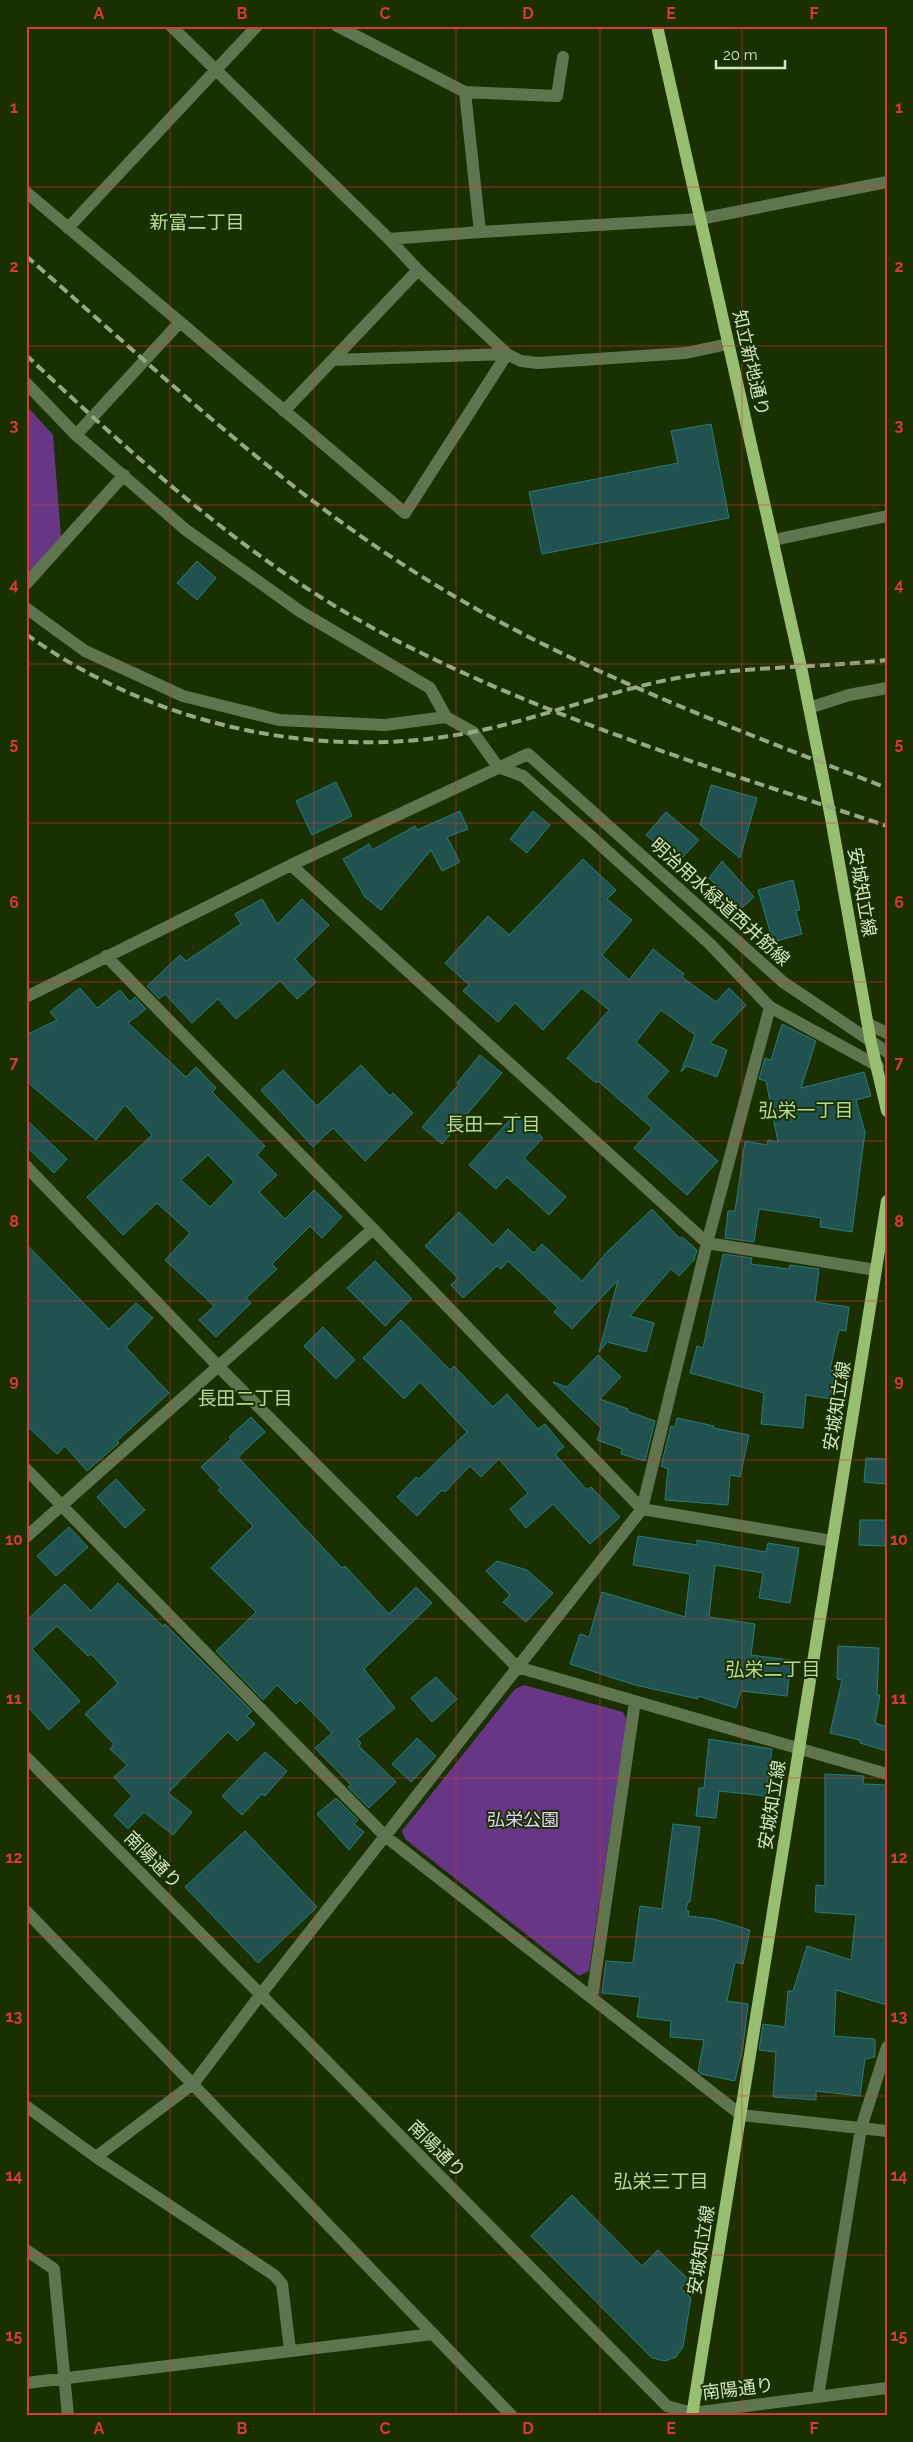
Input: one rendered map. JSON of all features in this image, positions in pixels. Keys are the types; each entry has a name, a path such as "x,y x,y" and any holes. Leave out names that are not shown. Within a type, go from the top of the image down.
{"main road":[{"name":"知立新地通り","path":"656,26 774,540 809,708"},
{"name":"安城知立線","path":"809,708 831,818 871,1043 878,1066 887,1111"},
{"name":"安城知立線","path":"692,2414 886,1206"}],"street":[{"path":"172,26 389,239 418,270 507,354 521,361 538,363 686,352 728,344"},
{"path":"68,228 257,26"},
{"path":"337,26 465,92 557,96 563,57"},
{"path":"465,92 480,232"},
{"path":"389,239 700,219 887,182"},
{"path":"26,192 406,513 507,354"},
{"path":"284,411 418,270"},
{"path":"76,435 180,322"},
{"path":"333,360 507,354"},
{"path":"26,383 76,435 186,530 301,612 430,688 446,717 473,732 498,767 523,776 594,838 710,944 770,1007 878,1066"},
{"path":"26,584 124,475"},
{"path":"774,540 887,516"},
{"path":"26,608 85,651 183,696 279,720 385,725 446,717"},
{"path":"809,708 849,695 887,688"},
{"name":"明治用水緑道西井筋線","path":"498,767 528,754 783,982 887,1052"},
{"path":"26,997 291,865 498,767"},
{"path":"291,865 708,1243 876,1270"},
{"path":"106,956 373,1229 642,1509 832,1541"},
{"path":"96,2157 194,2083 261,1994 642,1509 708,1243 770,1007"},
{"path":"868,1024 887,1034"},
{"path":"26,1166 218,1366 517,1667 887,1774"},
{"path":"26,1538 373,1229"},
{"path":"26,1469 385,1836 741,2115 887,2131"},
{"path":"592,1998 635,1701"},
{"name":"南陽通り","path":"26,1757 667,2406 692,2414 887,2388"},
{"path":"26,1911 194,2083 512,2416"},
{"path":"818,2397 861,2128 887,2047"},
{"path":"26,2106 96,2157 274,2275 282,2284 290,2350"},
{"path":"26,2250 54,2269 68,2416"},
{"path":"26,2383 433,2334"}],"green space":[{"path":"26,405 53,435 61,537 26,575"},
{"name":"弘栄公園","path":"524,1685 623,1712 627,1720 589,1971 579,1976 405,1839 402,1831 515,1689"}],"building":[{"path":"711,424 729,518 542,554 529,492 678,463 671,431"},
{"path":"197,561 216,578 197,600 177,583"},
{"path":"336,782 352,816 312,835 296,801"},
{"path":"711,785 757,798 740,858 700,825"},
{"path":"460,811 468,829 447,837 460,862 442,871 431,850 381,910 365,897 343,859 369,844 372,850 415,826 417,830"},
{"path":"533,811 550,825 527,853 510,839"},
{"path":"666,812 699,840 678,862 646,835"},
{"path":"583,859 616,890 607,899 632,920 602,955 629,980 653,949 684,974 682,977 716,1002 729,988 746,1005 710,1043 727,1050 717,1077 687,1066 681,1072 695,1035 661,1010 636,1042 669,1071 646,1097 718,1161 687,1195 634,1148 652,1128 598,1081 596,1083 567,1058 609,1010 582,988 543,1030 515,1003 498,1022 463,991 469,985 445,963 488,916 509,935"},
{"path":"722,861 754,897 734,915 714,892 719,888 709,878"},
{"path":"793,880 800,910 796,911 802,934 773,942 758,890"},
{"path":"262,899 277,924 302,899 329,925 295,959 316,982 297,999 280,981 236,1019 218,999 192,1023 165,994 159,999 147,986 180,955 186,961 241,924 235,914"},
{"path":"80,988 97,1008 120,990 130,1002 135,997 146,1009 128,1023 186,1077 196,1067 216,1088 212,1092 265,1146 257,1155 277,1175 259,1192 285,1219 314,1190 342,1217 322,1238 310,1226 272,1264 277,1269 246,1298 251,1303 216,1337 199,1320 214,1306 165,1260 190,1233 157,1203 123,1235 87,1197 152,1135 125,1105 96,1140 26,1081 26,1035 57,1020 50,1012","holes":["208,1155 234,1182 210,1207 181,1180"]},
{"path":"782,1024 816,1041 801,1088 864,1072 871,1096 856,1100 865,1132 852,1232 820,1227 821,1218 759,1209 754,1242 725,1238 728,1211 735,1211 745,1141 767,1145 768,1140 778,1142 766,1081 759,1079 765,1058 771,1060"},
{"path":"480,1055 502,1073 442,1144 422,1127 459,1084 457,1083"},
{"path":"361,1065 390,1096 393,1093 413,1113 365,1161 333,1128 313,1147 261,1090 283,1070 317,1106"},
{"path":"516,1113 543,1138 524,1158 566,1197 549,1215 507,1177 496,1189 469,1165"},
{"path":"26,1119 67,1159 54,1173 26,1146"},
{"path":"652,1209 680,1239 682,1237 697,1250 694,1260 679,1276 671,1269 630,1316 654,1323 646,1352 607,1342 599,1352 618,1280 572,1329 554,1312 558,1308 508,1261 501,1269 497,1266 463,1298 451,1285 458,1278 425,1246 459,1212 493,1245 508,1229 534,1253 542,1244 582,1281 607,1252"},
{"path":"26,1244 109,1329 136,1303 153,1318 126,1347 169,1393 117,1441 119,1443 87,1471 65,1446 57,1454 26,1425"},
{"path":"723,1254 752,1258 751,1264 789,1269 790,1265 819,1269 815,1302 849,1307 846,1331 839,1330 830,1370 835,1371 831,1399 806,1395 803,1428 761,1424 764,1393 690,1373 697,1346 703,1348"},
{"path":"375,1261 412,1299 385,1326 347,1288"},
{"path":"401,1320 450,1370 454,1366 493,1407 507,1394 538,1429 545,1424 564,1447 555,1454 587,1490 591,1487 620,1517 590,1544 553,1504 526,1528 510,1509 528,1493 499,1459 481,1477 470,1466 445,1492 442,1490 417,1516 397,1497 416,1477 419,1479 467,1432 420,1382 404,1399 363,1358"},
{"path":"323,1327 355,1360 336,1379 304,1346"},
{"path":"598,1355 621,1377 600,1399 655,1421 645,1461 621,1454 622,1449 597,1440 601,1428 553,1382 567,1387"},
{"path":"251,1417 265,1432 238,1457 342,1568 345,1566 389,1614 416,1587 432,1603 364,1669 395,1708 357,1739 361,1743 359,1746 396,1782 369,1808 348,1787 351,1785 315,1748 332,1733 300,1700 296,1704 277,1685 263,1700 216,1651 256,1612 211,1568 253,1526 218,1490 221,1488 201,1467"},
{"path":"677,1418 749,1435 740,1477 730,1475 728,1505 665,1500 668,1469 661,1466 671,1426 675,1427"},
{"path":"866,1458 887,1459 887,1484 864,1482"},
{"path":"116,1479 145,1510 125,1528 97,1497"},
{"path":"860,1520 886,1520 885,1546 859,1545"},
{"path":"69,1527 88,1547 56,1576 37,1556"},
{"path":"638,1536 697,1545 697,1540 766,1552 768,1543 799,1548 790,1603 759,1598 763,1573 715,1565 709,1617 755,1624 751,1655 791,1660 787,1696 741,1691 736,1708 698,1696 698,1699 635,1685 570,1664 580,1634 589,1637 602,1592 685,1617 690,1574 633,1565"},
{"path":"497,1561 527,1570 553,1593 526,1622 503,1602 510,1595 486,1571"},
{"path":"118,1583 163,1626 165,1624 252,1711 247,1716 255,1724 237,1741 228,1732 168,1793 192,1812 173,1835 144,1812 128,1829 114,1815 132,1796 114,1777 127,1765 110,1749 114,1744 85,1714 118,1683 91,1654 88,1656 57,1626 32,1649 80,1701 49,1730 26,1705 26,1621 65,1584 91,1611"},
{"path":"838,1646 879,1648 877,1695 880,1695 875,1723 887,1727 887,1751 860,1743 860,1740 830,1733 842,1680 837,1679"},
{"path":"436,1677 457,1699 432,1722 411,1698"},
{"path":"417,1738 436,1756 411,1782 392,1764"},
{"path":"709,1739 772,1749 766,1796 719,1791 716,1818 696,1816 699,1788 704,1788"},
{"path":"265,1752 287,1771 265,1796 262,1794 242,1815 222,1796"},
{"path":"825,1774 864,1776 863,1784 887,1785 887,2005 836,1990 834,2036 875,2039 875,2057 865,2059 860,2096 816,2091 816,2100 773,2097 776,2052 759,2050 763,2024 785,2027 788,1991 793,1991 807,1946 851,1960 856,1915 815,1912 816,1885 825,1886"},
{"path":"336,1798 358,1820 354,1824 364,1832 349,1850 317,1814"},
{"path":"673,1824 700,1827 690,1902 688,1902 686,1910 689,1911 688,1916 714,1919 750,1930 743,1964 735,1962 727,2001 748,2004 743,2047 735,2081 701,2074 698,2071 704,2040 670,2037 671,2021 637,2017 640,1997 602,1993 606,1961 633,1963 640,1906 662,1909"},
{"path":"245,1831 317,1907 258,1963 185,1887"},
{"path":"572,2195 642,2266 658,2250 689,2280 681,2288 691,2298 683,2347 676,2357 665,2361 652,2358 531,2236"}],"railway":[{"path":"26,256 172,385 271,468 375,546 429,581 484,613 596,670 712,719 887,788"},
{"path":"26,355 152,470 241,542 335,606 384,634 444,664 568,717 695,762 887,826"},
{"path":"26,634 75,666 128,692 183,713 240,729 298,738 356,742 415,740 473,732 651,683 677,678 729,671 887,660"}],"district":[{"name":"新富二丁目","path":"197,222"},
{"name":"弘栄一丁目","path":"806,1110"},
{"name":"長田一丁目","path":"493,1124"},
{"name":"長田二丁目","path":"245,1398"},
{"name":"弘栄二丁目","path":"773,1669"},
{"name":"弘栄三丁目","path":"661,2181"}]}
